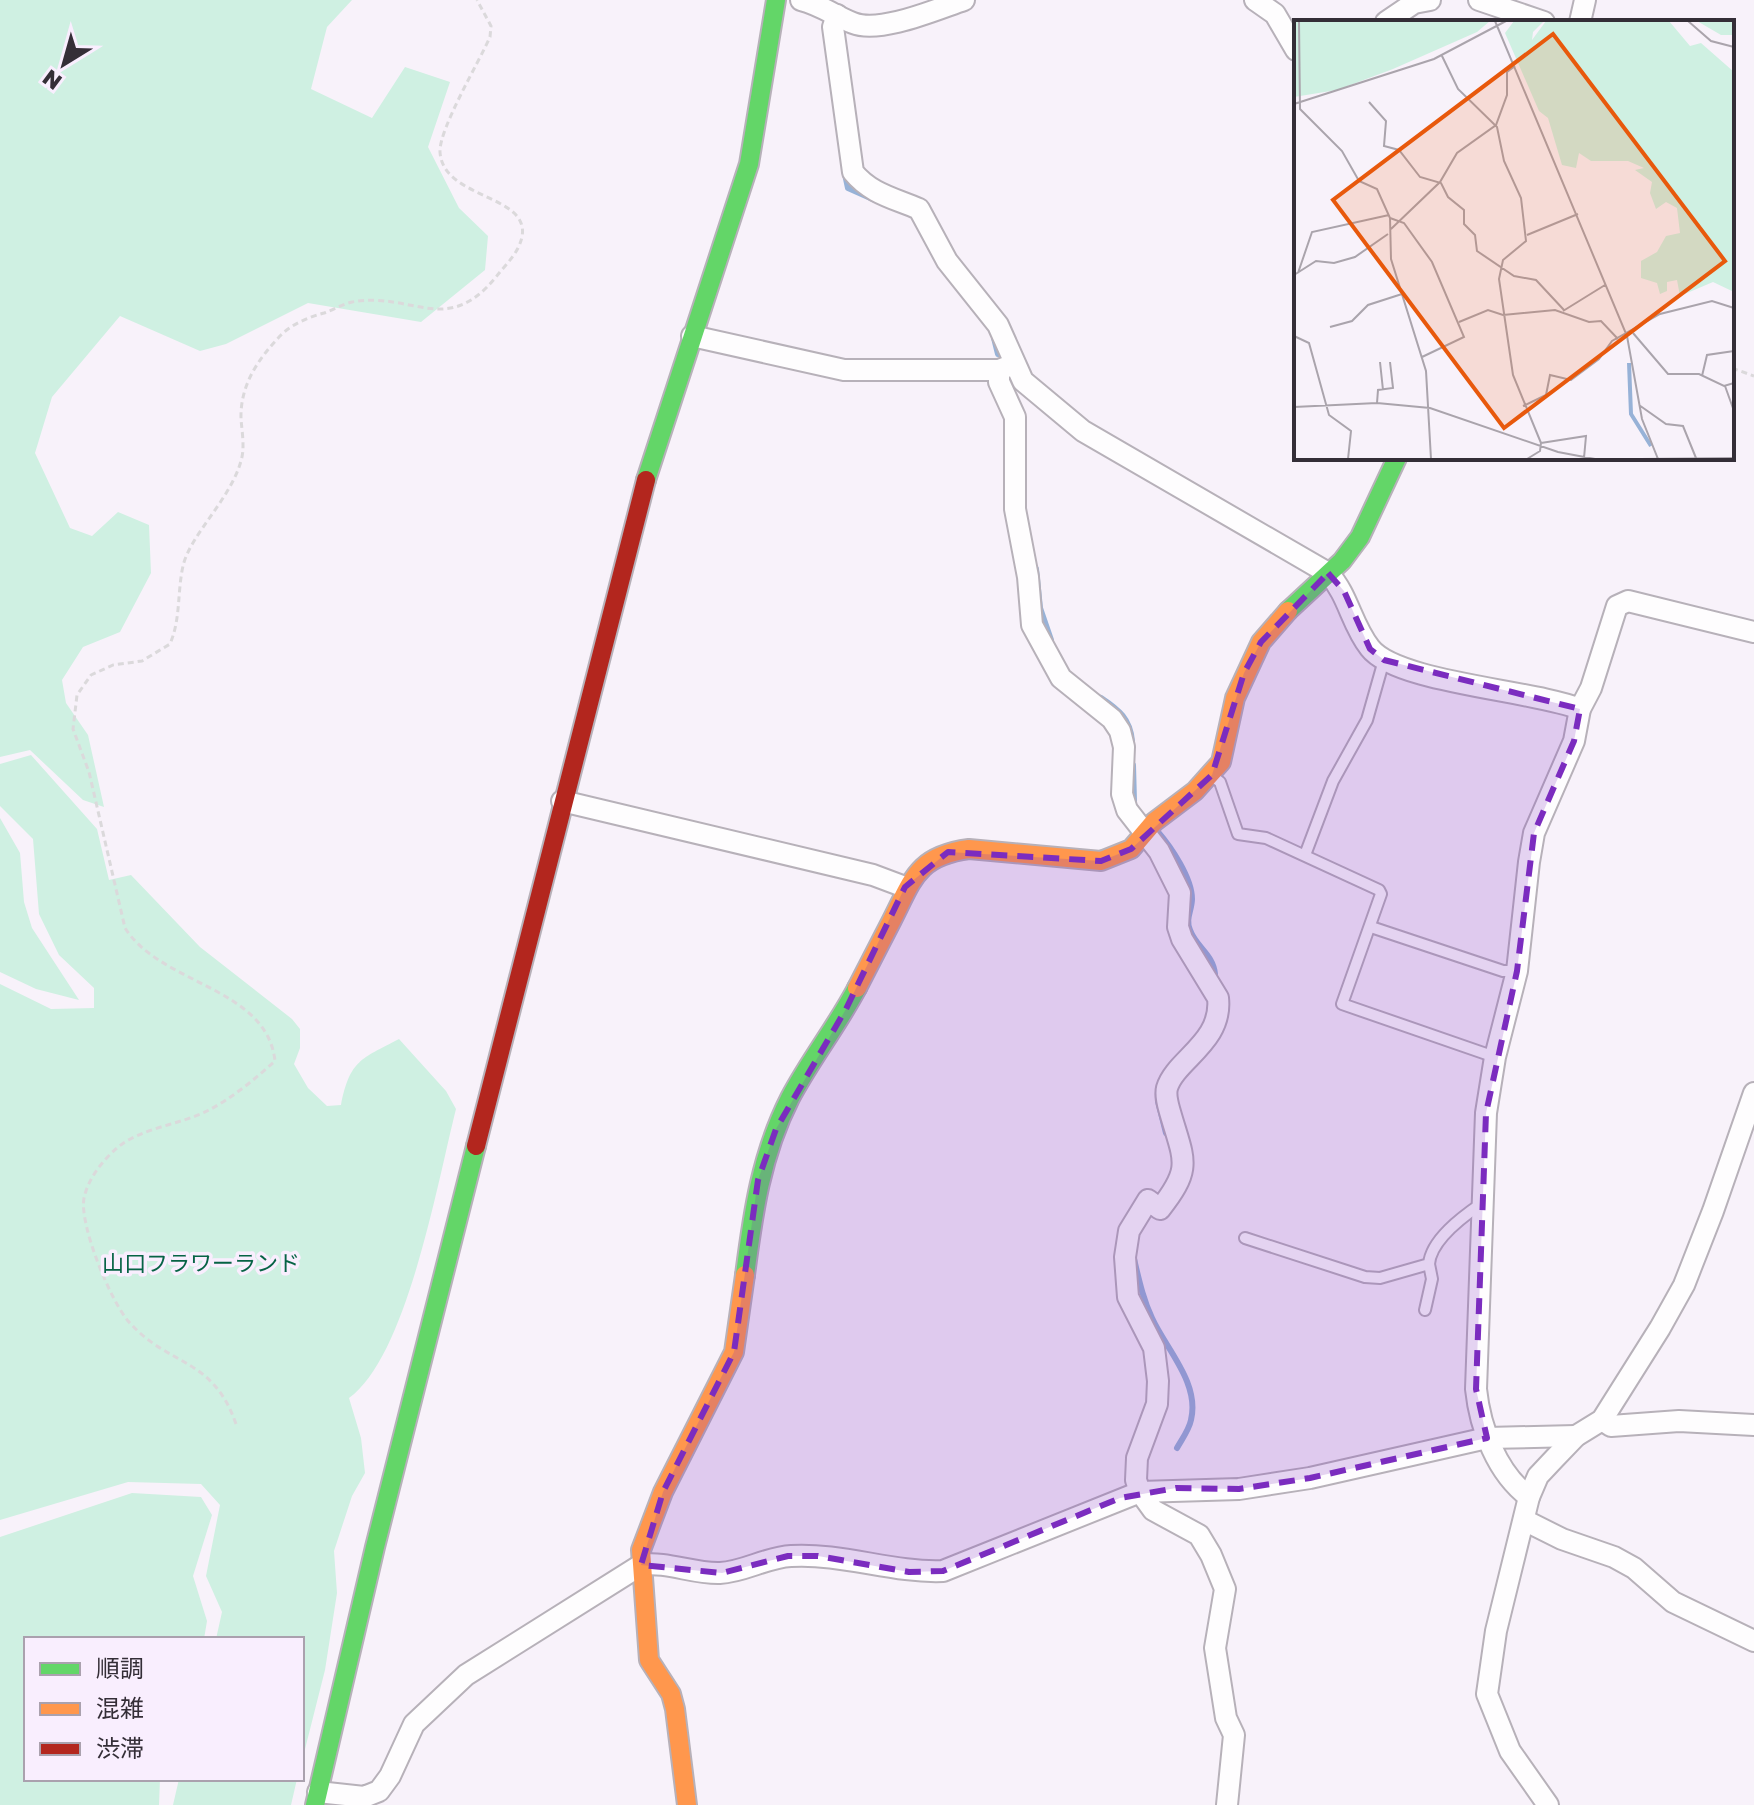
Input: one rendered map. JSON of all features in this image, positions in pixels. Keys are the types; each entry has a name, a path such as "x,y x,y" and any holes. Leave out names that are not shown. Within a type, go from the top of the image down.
{"street":[{"path":"776,0 749,164 733,221 692,336 638,505 316,1798 364,1797 379,1791 390,1776 414,1724 466,1675 641,1565 722,1573 788,1556 818,1556 909,1572 943,1571 1140,1492 1239,1489 1310,1478 1487,1438 1576,1436"},
{"path":"820,7 856,25 879,25 964,0"},
{"path":"1255,0 1275,14 1294,47"},
{"path":"1389,20 1414,3 1430,0"},
{"path":"1479,0 1538,20"},
{"path":"1580,20 1585,0"},
{"path":"820,7 833,27 853,172 865,186 877,193 919,209 947,261 998,325 1006,367 999,382 1015,417 1015,509 1028,577 1032,625 1061,678 1112,719 1120,731 1124,747 1122,794 1127,810 1149,828 1180,893 1178,927 1218,998 1219,1006 1211,1029 1198,1051 1167,1087 1167,1102 1184,1158 1181,1183 1160,1209 1148,1200 1135,1216 1125,1257 1128,1297 1157,1361 1157,1404 1137,1458 1140,1492 1164,1518 1199,1535 1225,1589 1215,1648 1226,1718 1234,1735 1227,1805"},
{"path":"692,336 844,370 1006,367 1083,431 1328,573 1344,591 1353,618 1370,649 1384,660 1456,683 1561,702 1580,709"},
{"path":"687,1805 675,1709 671,1694 649,1660 641,1550 663,1492 734,1352 758,1180 791,1096 846,1009 897,910 905,887 929,862 948,852 969,849 1101,861 1120,856 1212,775 1221,762 1244,673 1261,642 1277,621 1328,573 1360,537 1396,460"},
{"path":"1529,1497 1517,1487 1487,1438 1479,1421 1476,1389 1486,1113 1495,1057 1517,971 1534,833 1574,741 1580,709 1591,688 1617,606 1628,601 1754,632"},
{"path":"562,801 873,875 905,887"},
{"path":"1548,1805 1510,1751 1487,1694 1496,1631 1529,1497 1538,1476 1576,1436 1602,1420 1684,1285 1754,1093"},
{"path":"1602,1420 1611,1426 1679,1421 1754,1425"},
{"path":"1524,1520 1562,1539 1614,1557 1634,1568 1673,1602 1754,1641"}],"lane":[{"path":"1305,855 1333,781 1367,720 1384,660"},
{"path":"1212,775 1220,782 1238,834 1266,838 1379,890 1381,894 1371,927 1342,1004 1495,1057"},
{"path":"1371,927 1503,971 1517,971"},
{"path":"1425,1310 1432,1279 1430,1253 1438,1241 1483,1203"},
{"path":"1245,1238 1365,1277 1380,1278 1429,1264"}],"path":[{"path":"236,1424 227,1398 211,1379 188,1362 168,1353 130,1323 117,1305 85,1223 84,1201 90,1179 119,1146 206,1111 259,1076 275,1061 273,1038 237,1004 211,986 160,964 136,945 125,928 89,772 73,729 77,695 91,675 113,665 142,661 170,644 180,607 183,565 234,484 243,457 241,406 248,376 283,333 307,318 349,302 458,309 478,299 517,250 523,233 519,218 508,206 470,190 452,177 440,155 442,136 490,37 491,26 477,0"},
{"path":"1734,369 1754,376"}],"highlighted area":[{"path":"1328,573 1344,591 1370,649 1384,660 1580,709 1574,741 1534,833 1517,971 1486,1113 1476,1389 1487,1438 1310,1478 1239,1489 1176,1488 1120,1498 943,1571 909,1572 818,1556 788,1556 722,1573 641,1565 663,1492 734,1352 758,1180 776,1129 846,1009 905,887 948,852 1101,861 1131,849 1212,775 1244,673 1261,642"}],"green space":[{"path":"0,0 352,0 327,27 311,89 372,118 405,67 450,82 428,147 459,208 488,236 485,270 421,322 308,303 226,344 200,351 120,316 52,397 35,453 70,528 92,536 118,512 149,525 151,573 120,632 83,647 62,680 66,703 88,735 104,807 83,800 30,750 0,757"},
{"name":"山口フラワーランド","path":"31,755 97,829 109,880 131,875 200,947 292,1019 300,1029 300,1048 294,1064 308,1088 327,1106 341,1105 349,1079 359,1063 399,1039 446,1091 456,1109 430,1221 404,1307 388,1346 370,1377 349,1398 361,1438 365,1473 352,1496 334,1551 337,1593 325,1670 304,1753 304,1637 216,1637 222,1612 206,1576 220,1505 201,1484 128,1482 0,1520 0,984 51,1009 94,1008 94,988 59,955 39,914 33,839 0,806 0,764"},
{"path":"0,818 20,853 24,902 32,928 79,1000 36,989 0,972"},
{"path":"132,1493 201,1497 212,1515 193,1576 207,1621 204,1637 24,1637 24,1781 160,1781 159,1805 0,1805 0,1537"},
{"path":"179,1781 297,1781 291,1805 173,1805"}],"waterway":[{"path":"845,174 848,188 875,200"},
{"path":"994,338 998,354"},
{"path":"1036,569 1040,608 1051,640"},
{"path":"1101,698 1122,716 1129,727 1132,741"},
{"path":"1133,765 1134,801"},
{"path":"1158,832 1189,882 1192,899 1189,926 1211,961 1215,974"},
{"path":"1158,1101 1166,1133"},
{"path":"1134,1259 1149,1311 1191,1393 1191,1420 1177,1448"}],"traffic: fast":[{"path":"646,480 749,164 776,0"},
{"path":"1288,611 1342,561 1360,537 1396,460"},
{"path":"745,1275 760,1185 780,1119 857,988"},
{"path":"315,1805 375,1547 476,1146"}],"traffic: slow":[{"path":"857,988 912,881 938,857 969,849 1101,861 1131,849 1154,822 1195,791 1221,762 1235,698 1261,642 1288,611"},
{"path":"687,1805 675,1709 671,1694 649,1660 641,1550 663,1492 734,1352 745,1275"}],"traffic: jam":[{"path":"476,1146 646,480"}]}
